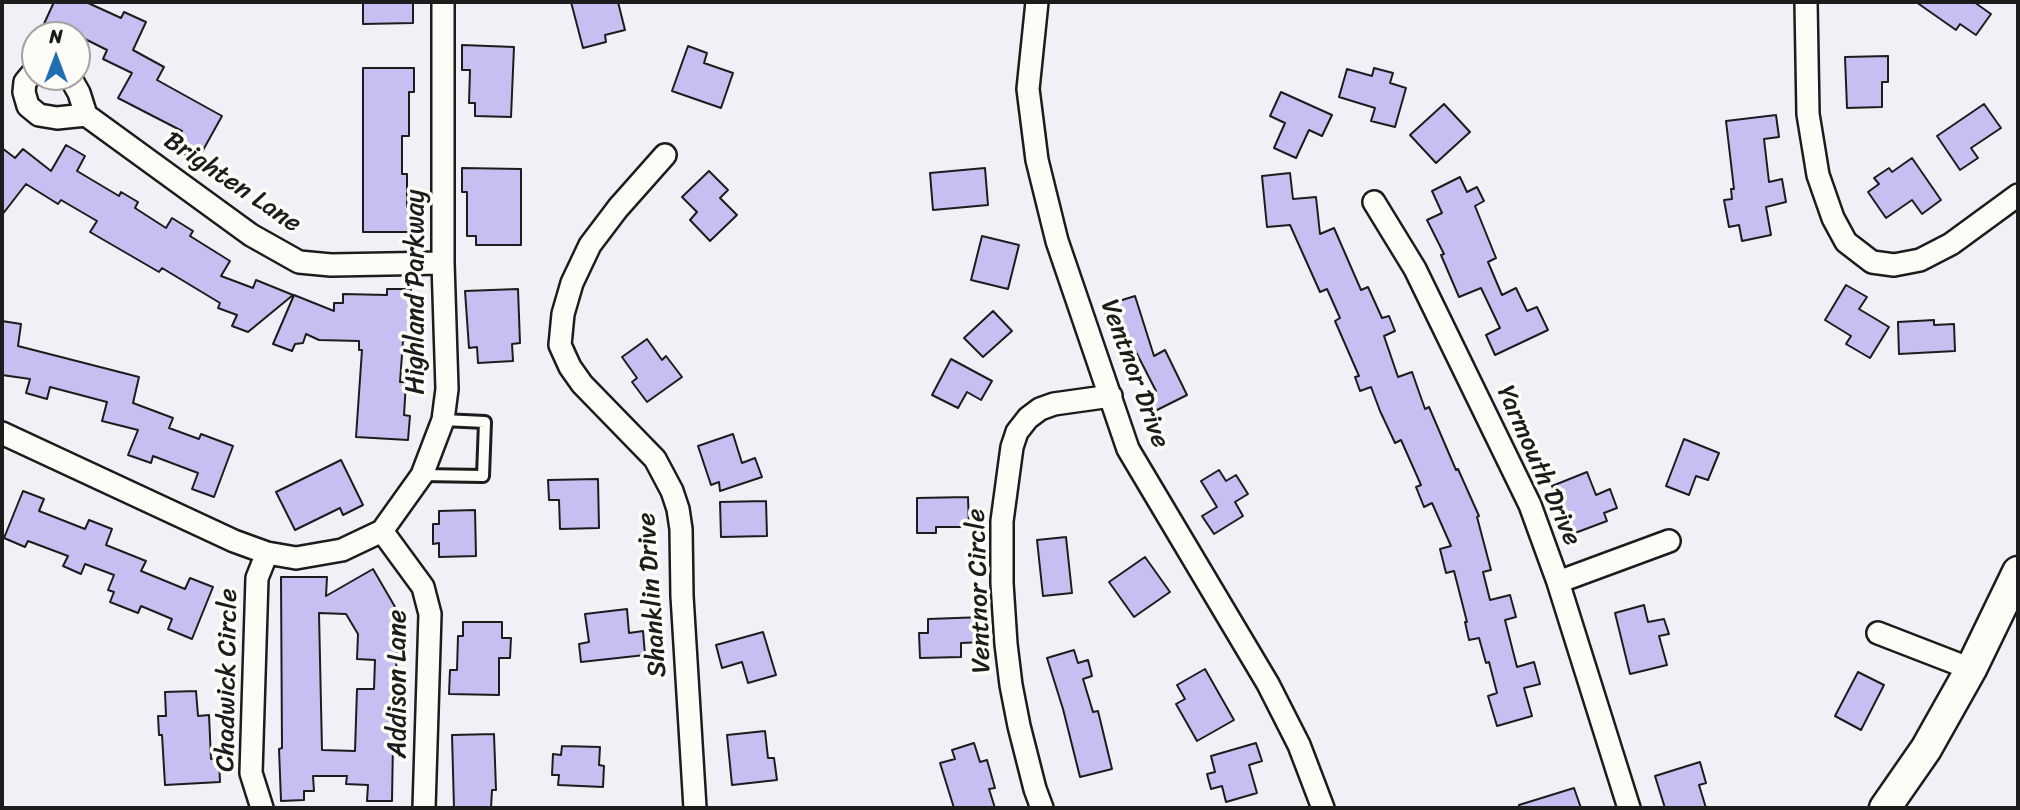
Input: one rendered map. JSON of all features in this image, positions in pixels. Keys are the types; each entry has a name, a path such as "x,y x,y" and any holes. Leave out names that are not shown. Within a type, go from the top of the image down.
{"main road":[{"path":"1885,808 1926,749 1971,669 2018,572"}],"street":[{"name":"Highland Parkway","path":"2,433 234,541 267,553 296,558 342,550 382,531 422,475 443,420 447,389 443,262 443,2"},
{"name":"Ventnor Drive","path":"1037,2 1028,89 1038,160 1057,241 1128,449 1268,684 1299,745 1323,808"},
{"path":"1806,2 1808,114 1818,175 1833,218 1846,242 1872,262 1894,265 1920,260 1951,244 2018,195"},
{"path":"24,91 29,106 39,115 57,118 86,115 78,91"},
{"name":"Brighten Lane","path":"86,115 251,236 299,262 331,265 443,262"},
{"name":"Shanklin Drive","path":"665,155 618,208 590,245 572,283 563,314 561,345 570,367 582,384 655,459 668,482 678,509 695,808"},
{"name":"Yarmouth Drive","path":"1374,202 1415,269 1530,505 1558,582 1629,808"},
{"name":"Ventnor Circle","path":"1042,808 1019,726 1006,644 1002,521 1012,447 1017,432 1028,418 1040,409 1054,404 1111,396"},
{"name":"Addison Lane","path":"382,531 423,587 430,614 424,808"},
{"path":"1558,582 1669,541"},
{"name":"Chadwick Circle","path":"262,808 251,773 257,578 267,553"},
{"path":"1878,634 1971,669"}],"lane":[{"path":"422,475 483,476 485,422 443,420"}],"building":[{"path":"54,2 86,2 121,18 124,12 146,22 133,50 164,67 157,80 222,116 197,161 173,148 182,131 118,98 132,73 103,59 107,50 91,42 91,21 45,21"},
{"path":"363,2 413,2 413,23 363,24"},
{"path":"571,2 618,2 625,30 605,35 606,42 583,48"},
{"path":"1916,2 1974,2 1991,14 1976,35 1960,24 1956,30"},
{"path":"462,45 514,47 511,117 475,116 475,103 469,103 470,70 462,70"},
{"path":"688,46 707,53 704,63 733,73 721,108 672,91"},
{"path":"1888,56 1888,82 1882,82 1882,107 1847,108 1845,57"},
{"path":"363,68 414,68 414,92 409,92 409,136 402,136 402,174 407,174 407,207 414,207 414,232 363,232"},
{"path":"1374,68 1393,73 1390,83 1406,88 1395,127 1371,121 1375,108 1339,97 1347,69 1372,76"},
{"path":"1281,92 1332,115 1322,136 1309,130 1296,158 1274,148 1285,123 1270,116"},
{"path":"1444,104 1470,132 1436,163 1410,135"},
{"path":"1984,104 2001,128 1971,148 1978,158 1960,170 1937,136"},
{"path":"1776,115 1779,137 1764,139 1769,182 1782,179 1786,202 1766,207 1771,235 1742,241 1739,225 1729,227 1724,200 1732,199 1731,189 1734,189 1726,121"},
{"path":"66,145 85,156 77,171 119,196 121,192 138,202 135,208 166,228 172,218 193,231 190,236 230,261 221,276 253,288 256,280 293,295 248,332 232,326 237,315 218,308 220,303 162,268 159,272 90,232 97,221 61,200 58,204 26,184 2,215 2,148 15,158 23,149 51,171"},
{"path":"1912,158 1941,200 1922,214 1912,200 1886,218 1868,192 1879,184 1874,178 1889,168 1892,172"},
{"path":"462,168 521,169 521,245 476,245 476,236 467,236 467,192 462,192"},
{"path":"985,168 988,205 933,210 930,173"},
{"path":"709,171 728,190 720,198 737,215 710,241 690,220 697,212 682,197"},
{"path":"1290,173 1293,199 1316,197 1320,234 1334,228 1361,290 1368,287 1382,318 1389,316 1395,331 1384,336 1398,377 1412,372 1425,409 1429,407 1479,516 1477,517 1491,570 1483,572 1490,600 1510,595 1516,617 1505,620 1517,667 1534,662 1540,684 1524,688 1532,716 1497,726 1488,696 1497,693 1489,662 1486,663 1479,638 1469,640 1454,571 1446,573 1440,549 1451,546 1432,503 1424,507 1416,487 1421,485 1401,440 1395,443 1371,387 1360,391 1355,377 1359,376 1335,321 1340,318 1327,289 1320,292 1290,225 1267,227 1262,176"},
{"path":"1460,177 1467,192 1477,187 1484,201 1475,206 1496,258 1488,262 1502,295 1516,288 1527,311 1537,307 1548,330 1495,355 1486,335 1500,328 1481,288 1459,297 1441,255 1444,254 1427,220 1442,213 1432,191"},
{"path":"982,236 1019,245 1008,289 971,280"},
{"path":"1846,285 1867,297 1859,309 1889,327 1870,358 1846,344 1851,336 1825,320"},
{"path":"387,289 411,289 410,341 403,341 400,382 406,382 404,415 410,416 408,440 356,437 362,350 359,350 359,341 319,340 306,334 303,343 295,344 292,351 273,344 294,295 334,311 334,303 343,303 343,294 387,295"},
{"path":"518,289 520,343 512,344 513,361 478,363 477,347 469,348 465,291"},
{"path":"1135,296 1154,356 1165,350 1187,395 1151,413 1143,397 1156,391 1135,350 1119,355 1103,306"},
{"path":"993,311 1012,331 983,357 964,338"},
{"path":"1934,320 1934,325 1954,324 1955,351 1899,354 1898,322"},
{"path":"2,321 21,324 18,346 139,377 133,403 173,418 169,428 199,439 201,434 233,446 214,497 192,489 198,473 153,456 151,463 128,455 138,430 102,421 107,402 50,387 47,399 26,393 30,379 2,375"},
{"path":"647,339 662,360 666,356 682,377 647,402 632,382 637,378 622,357"},
{"path":"951,359 992,381 981,400 967,392 958,408 932,395"},
{"path":"733,434 742,463 755,458 762,477 720,491 719,482 711,485 698,446"},
{"path":"1684,439 1719,453 1708,480 1696,476 1689,495 1666,486"},
{"path":"341,460 363,505 343,515 340,508 295,530 276,492"},
{"path":"1219,470 1226,481 1236,475 1248,494 1235,502 1243,516 1214,534 1202,516 1217,507 1201,481"},
{"path":"1587,472 1596,495 1610,489 1617,508 1604,513 1607,521 1567,536 1560,517 1564,516 1552,486"},
{"path":"598,479 599,528 560,529 559,500 549,500 548,480"},
{"path":"23,491 44,499 39,511 85,529 89,520 112,529 106,545 146,561 141,571 185,589 190,578 213,587 192,639 168,629 172,619 141,606 138,613 110,602 114,592 108,590 114,575 85,564 81,574 63,566 68,556 28,541 25,547 4,538"},
{"path":"968,497 969,527 936,527 936,533 917,533 917,498"},
{"path":"766,501 767,536 721,537 720,502"},
{"path":"475,510 476,556 439,557 439,543 433,544 433,524 439,524 439,511"},
{"path":"1066,537 1072,593 1043,596 1037,540"},
{"path":"1145,557 1170,592 1134,617 1109,582"},
{"path":"373,569 398,612 395,705 399,705 398,742 393,742 392,801 367,801 368,785 346,784 347,776 313,776 314,791 304,791 304,800 281,801 281,577 327,577 326,596","holes":["319,613 346,614 358,634 357,659 375,660 374,689 357,689 355,751 322,750"]},
{"path":"1644,605 1648,622 1664,619 1669,634 1659,636 1667,665 1630,674 1615,613"},
{"path":"627,609 629,633 643,631 645,655 581,662 579,644 589,642 585,614"},
{"path":"984,617 984,642 961,643 961,657 920,658 919,633 928,633 928,619"},
{"path":"463,622 502,622 502,638 511,638 510,658 499,658 499,695 449,694 450,670 457,670 458,636 463,636"},
{"path":"763,632 776,675 748,683 742,662 722,668 716,645"},
{"path":"1074,650 1078,663 1088,660 1092,676 1083,679 1093,712 1098,711 1112,769 1080,777 1047,658"},
{"path":"1205,669 1234,720 1197,741 1176,704 1185,699 1177,685"},
{"path":"1858,672 1884,685 1861,730 1835,716"},
{"path":"196,691 198,716 209,715 211,759 219,759 220,782 165,785 158,716 166,716 165,692"},
{"path":"765,731 768,758 774,758 777,780 732,785 727,735"},
{"path":"494,734 496,790 492,790 491,808 454,808 452,735"},
{"path":"974,743 980,762 987,760 995,788 989,789 995,808 954,808 940,763 955,759 952,750"},
{"path":"1256,743 1262,761 1249,765 1257,793 1226,802 1222,786 1211,789 1207,774 1215,772 1211,756"},
{"path":"562,746 600,747 599,765 604,766 603,787 558,785 559,775 552,775 553,754 561,755"},
{"path":"1700,762 1706,783 1699,785 1706,808 1665,808 1655,776"},
{"path":"1574,788 1581,808 1519,808 1519,805"}]}
